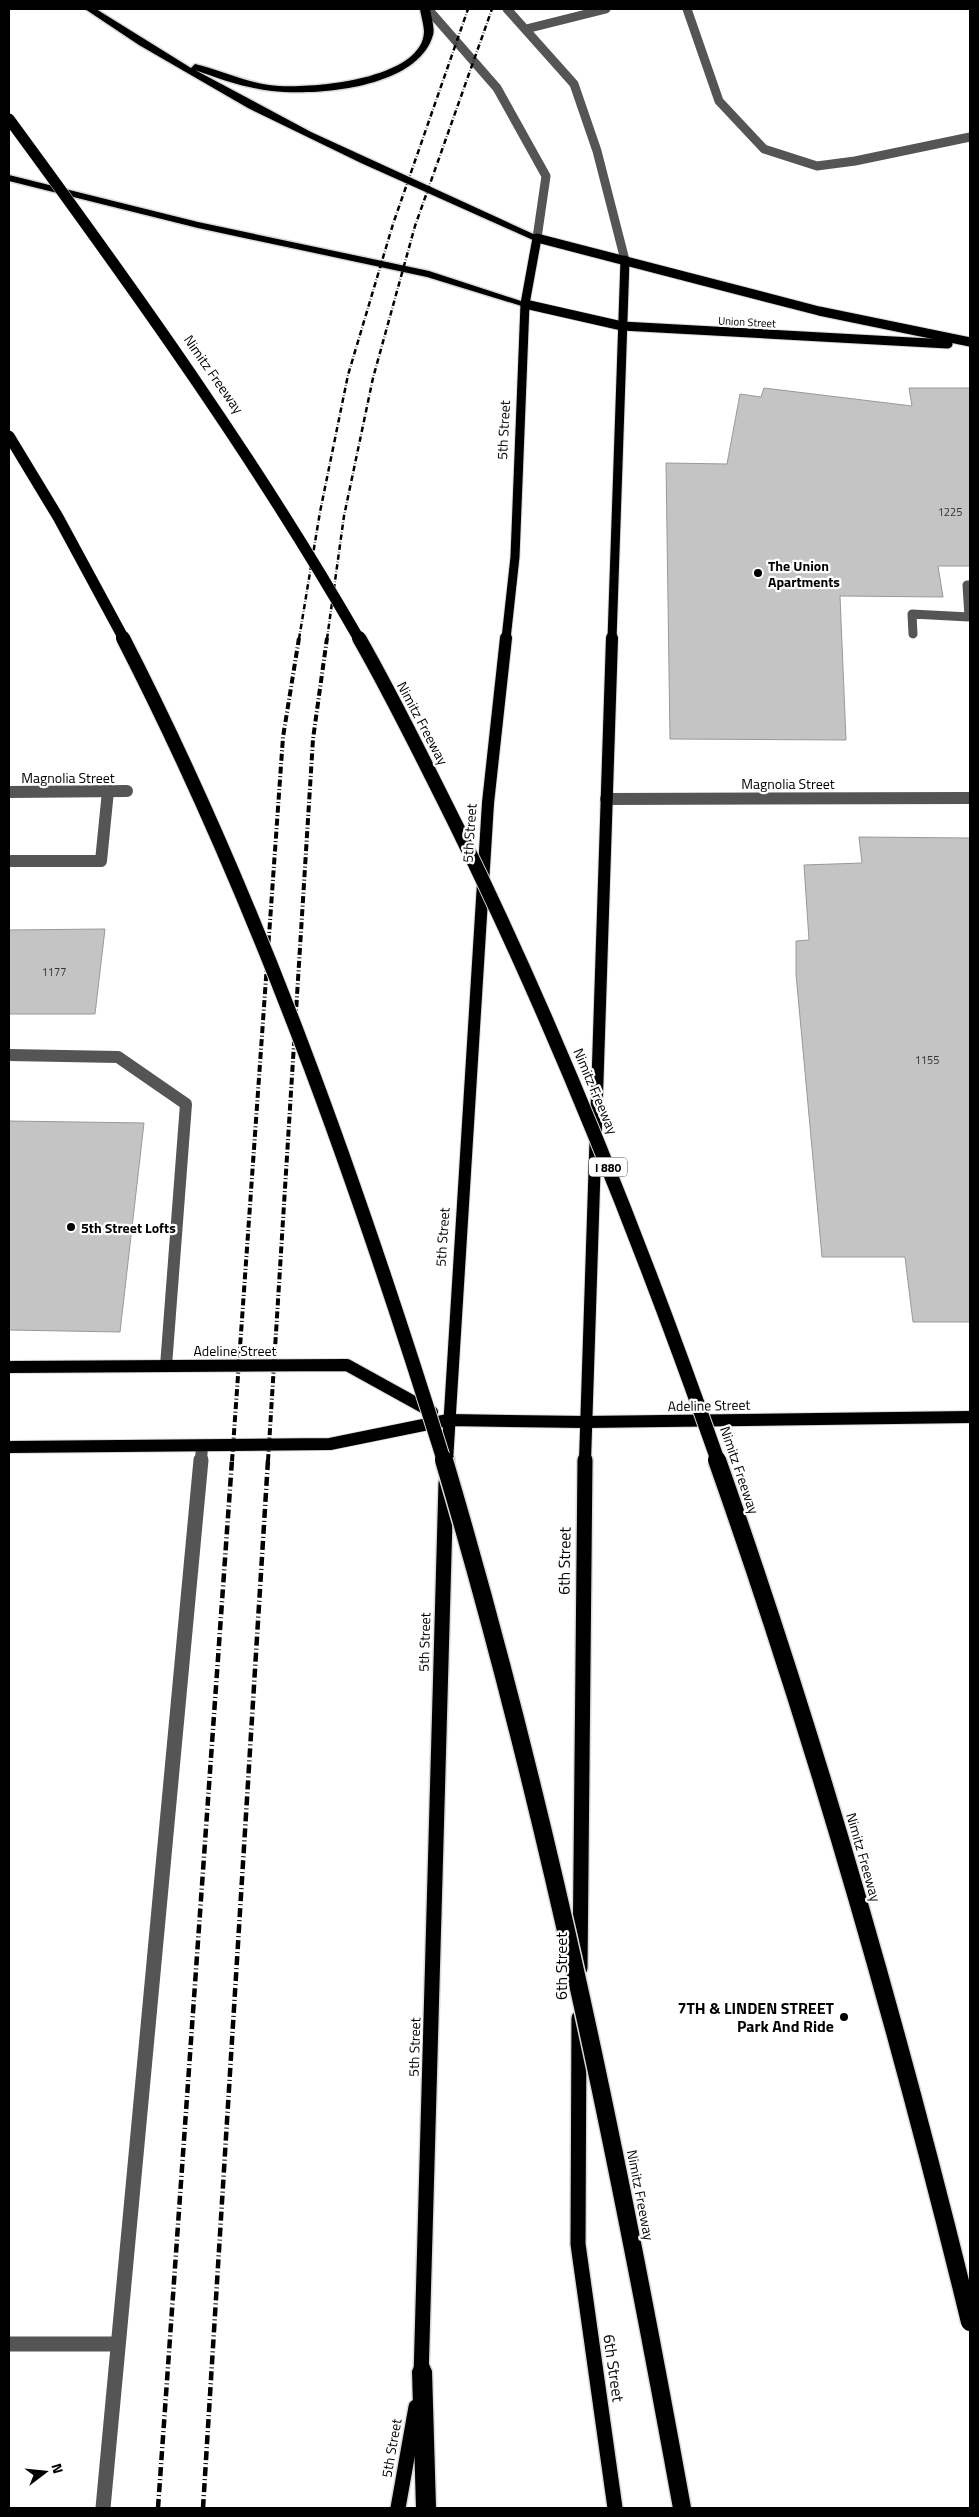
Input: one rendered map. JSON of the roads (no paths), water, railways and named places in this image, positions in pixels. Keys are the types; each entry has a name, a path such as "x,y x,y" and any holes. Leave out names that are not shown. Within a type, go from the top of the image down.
{"highway":[{"path":"90,9 139,41 258,110 444,198 537,238"},
{"path":"139,41 189,65 233,80 279,89 326,88 389,73 414,58 421,51 430,35 430,25 426,9"},
{"name":"Nimitz Freeway","path":"9,119 219,410 323,577 396,706 460,832 562,1054 676,1344 743,1533 791,1679 871,1944 970,2322"},
{"path":"9,178 76,196 428,274 525,304"},
{"name":"Nimitz Freeway","path":"9,436 66,532 129,648 224,850 288,1004 390,1286 477,1574 545,1838 609,2122 682,2508"},
{"path":"422,2371 426,2508"}],"main road":[{"name":"Union Street","path":"537,238 820,311 970,344"},
{"name":"5th Street","path":"398,2508 422,2371 448,1420 488,803 515,557 525,304 537,238"},
{"path":"585,1422 625,260"},
{"name":"Union Street","path":"525,304 622,326 970,344"},
{"name":"Adeline Street","path":"9,1367 347,1365 448,1420"},
{"name":"Adeline Street","path":"9,1446 330,1444 448,1420 585,1422 970,1418"},
{"name":"6th Street","path":"585,1422 578,2244 615,2508"}],"street":[{"name":"5th Street","path":"426,9 497,88 546,176 537,238"},
{"path":"507,9 574,84 597,151 625,260"},
{"path":"526,29 606,9"},
{"path":"686,9 719,101 764,149 817,166 855,161 970,138"},
{"path":"913,634 912,614 969,617 967,585 970,585"},
{"path":"9,861 101,861 108,791"},
{"name":"Magnolia Street","path":"9,792 127,791"},
{"name":"Magnolia Street","path":"606,799 970,798"},
{"path":"9,1055 118,1057 186,1104 166,1366"},
{"path":"103,2508 202,1446"},
{"path":"9,2344 117,2344"}],"railway":[{"path":"299,639 320,512 348,375 393,224 468,9"},
{"path":"327,639 344,516 373,378 415,226 492,9"},
{"path":"232,1461 283,737 299,638"},
{"path":"268,1461 313,739 327,638"},
{"path":"158,2508 232,1460"},
{"path":"203,2508 268,1460"}],"place":[{"name":"The Union Apartments","path":"758,573"},
{"name":"5th Street Lofts","path":"71,1227"},
{"name":"7TH & LINDEN STREET Park And Ride","path":"844,2017"}]}
